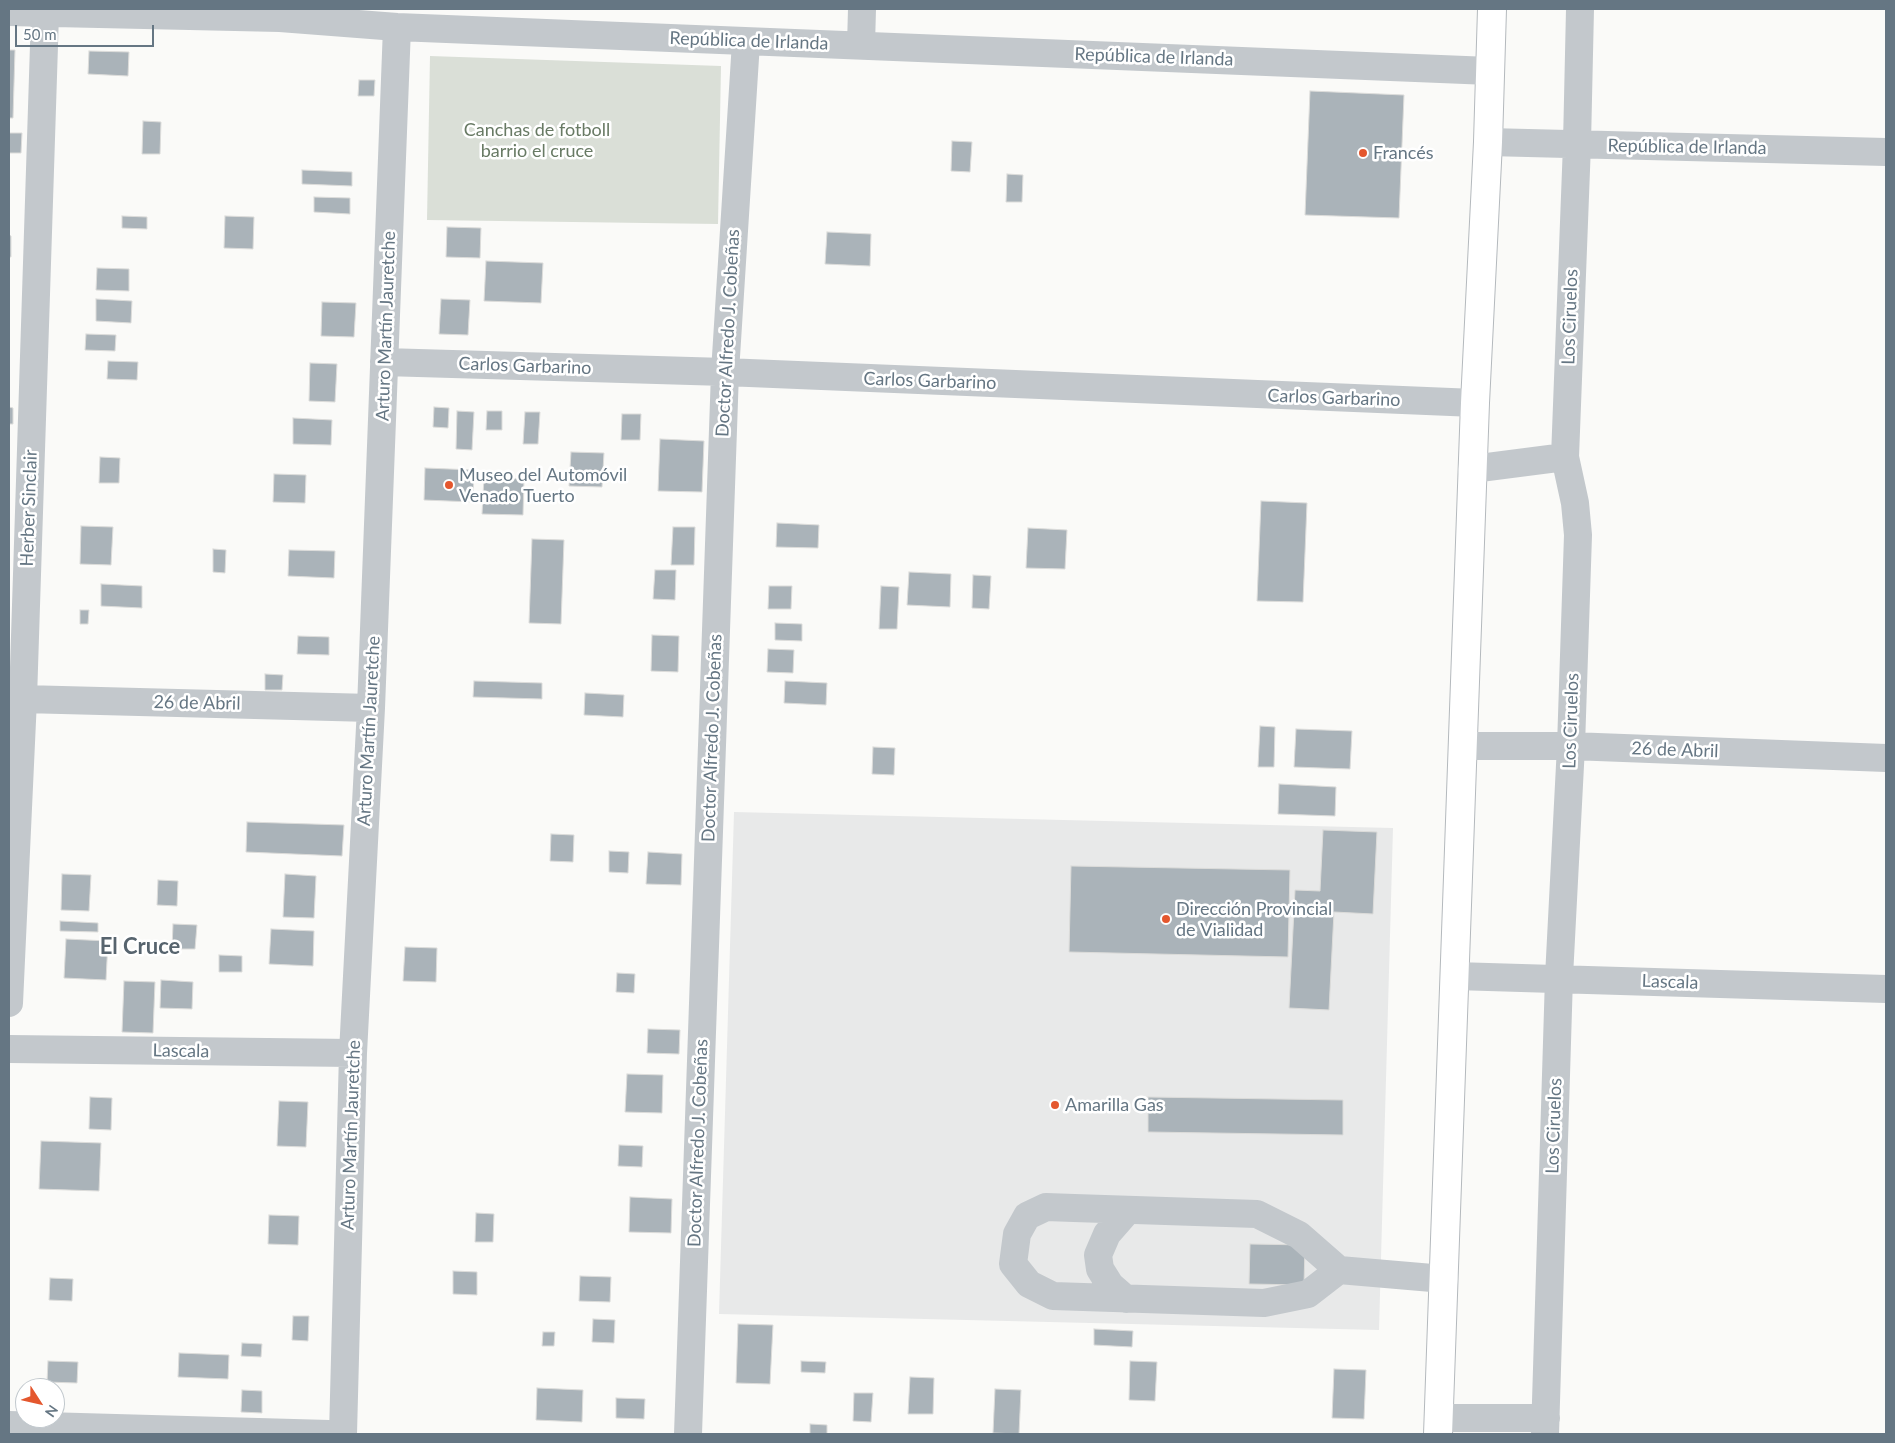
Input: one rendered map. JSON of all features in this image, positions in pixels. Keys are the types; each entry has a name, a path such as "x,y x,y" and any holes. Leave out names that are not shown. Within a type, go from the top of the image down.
{"highway":[{"path":"1439,1426 1472,469 1488,142 1492,9"}],"street":[{"path":"861,45 862,9"},
{"name":"Los Ciruelos","path":"1546,1426 1558,978 1570,746 1578,535 1575,503 1565,457 1577,144 1580,9"},
{"name":"República de Irlanda","path":"9,12 45,14 280,14 397,27 1490,71"},
{"name":"Herber Sinclair","path":"9,1003 24,699 45,14"},
{"name":"Arturo Martín Jauretche","path":"344,1434 353,1053 371,708 397,27"},
{"name":"Doctor Alfredo J. Cobeñas","path":"688,1434 725,372 746,42"},
{"name":"República de Irlanda","path":"1488,142 1886,152"},
{"name":"Carlos Garbarino","path":"384,362 725,372 1475,403"},
{"path":"1472,469 1565,457"},
{"name":"26 de Abril","path":"24,699 371,708"},
{"name":"26 de Abril","path":"1463,746 1570,746 1886,758"},
{"name":"Lascala","path":"1455,976 1886,989"},
{"name":"Lascala","path":"9,1049 353,1053"},
{"path":"1339,1270 1308,1294 1264,1303 1053,1296 1029,1284 1013,1264 1017,1234 1027,1216 1046,1207 1257,1214 1300,1235 1339,1270 1444,1279"},
{"path":"1126,1299 1110,1285 1100,1269 1098,1255 1107,1234 1128,1210"},
{"path":"9,1425 329,1434"},
{"path":"1439,1426 1546,1426"}],"shaded area":[{"name":"Amarilla Gas","path":"734,812 1393,828 1379,1330 719,1314"}],"green space":[{"name":"Canchas de fotboll barrio el cruce","path":"430,56 721,66 718,224 427,220"}],"building":[{"path":"9,50 15,50 13,118 9,118"},
{"path":"89,51 129,52 128,76 88,74"},
{"path":"359,80 375,80 374,96 358,96"},
{"path":"1310,91 1404,95 1399,218 1305,215"},
{"path":"143,121 161,122 160,154 142,154"},
{"path":"9,133 22,133 21,153 9,153"},
{"path":"952,141 972,142 970,172 951,171"},
{"path":"302,170 352,172 352,186 302,184"},
{"path":"1007,174 1023,175 1022,202 1006,202"},
{"path":"314,197 350,198 350,214 314,212"},
{"path":"122,216 147,217 147,229 122,228"},
{"path":"225,216 254,217 253,249 224,248"},
{"path":"447,227 481,228 480,258 446,257"},
{"path":"827,232 871,234 870,266 825,264"},
{"path":"9,235 11,236 11,257 9,257"},
{"path":"486,261 543,263 541,303 484,301"},
{"path":"97,268 129,269 129,291 96,290"},
{"path":"96,299 132,301 131,323 96,321"},
{"path":"441,299 470,300 468,335 439,334"},
{"path":"322,302 356,303 354,337 321,336"},
{"path":"86,334 116,335 115,351 85,350"},
{"path":"108,361 138,362 137,380 107,379"},
{"path":"310,363 337,364 335,402 309,401"},
{"path":"9,407 13,408 13,424 9,424"},
{"path":"434,407 449,408 448,428 433,427"},
{"path":"457,411 474,412 472,450 456,449"},
{"path":"487,411 502,411 502,430 486,430"},
{"path":"525,412 540,412 538,444 523,444"},
{"path":"622,414 641,414 640,440 621,440"},
{"path":"293,418 332,420 331,445 293,444"},
{"path":"660,439 704,441 702,492 658,491"},
{"path":"571,452 604,453 602,487 569,486"},
{"path":"100,457 120,458 119,483 99,483"},
{"name":"Museo del Automóvil Venado Tuerto","path":"425,468 474,470 473,502 424,500"},
{"path":"274,474 306,475 305,503 273,502"},
{"path":"484,477 524,479 523,515 482,514"},
{"path":"1261,501 1307,503 1303,602 1257,601"},
{"path":"777,523 819,525 818,548 776,547"},
{"path":"81,526 113,527 111,565 80,564"},
{"path":"673,527 695,527 694,565 671,565"},
{"path":"1028,528 1067,530 1065,569 1026,568"},
{"path":"532,539 564,540 561,624 529,623"},
{"path":"213,549 226,550 225,573 213,572"},
{"path":"289,550 335,551 334,578 288,576"},
{"path":"655,570 676,570 675,600 653,599"},
{"path":"909,572 951,574 950,607 907,605"},
{"path":"973,575 991,576 989,609 972,608"},
{"path":"101,584 142,586 142,608 101,606"},
{"path":"769,586 792,586 791,609 768,609"},
{"path":"881,586 899,587 897,629 879,629"},
{"path":"80,610 89,610 88,624 80,624"},
{"path":"775,623 802,624 802,641 775,640"},
{"path":"652,635 679,636 678,672 651,671"},
{"path":"298,636 329,637 329,655 297,654"},
{"path":"768,649 794,650 793,673 767,672"},
{"path":"265,674 283,675 282,690 265,690"},
{"path":"474,681 542,683 542,699 473,697"},
{"path":"785,681 827,683 826,705 784,703"},
{"path":"585,693 624,695 623,717 584,715"},
{"path":"1260,726 1275,727 1274,767 1258,767"},
{"path":"1296,729 1352,731 1350,769 1294,767"},
{"path":"873,747 895,748 894,775 872,774"},
{"path":"1279,784 1336,787 1335,816 1278,814"},
{"path":"247,822 344,825 342,856 246,852"},
{"path":"1323,830 1377,832 1373,914 1334,912 1329,1010 1289,1008 1295,890 1320,891"},
{"path":"551,834 574,835 573,862 550,861"},
{"path":"609,851 629,852 628,873 609,872"},
{"path":"648,852 682,854 681,885 646,884"},
{"path":"1071,866 1290,870 1288,957 1069,952"},
{"path":"62,874 91,875 89,911 61,910"},
{"path":"285,874 316,876 314,918 283,917"},
{"path":"158,880 178,881 177,906 157,905"},
{"path":"60,921 98,923 98,932 60,931"},
{"path":"173,924 197,925 195,949 172,949"},
{"path":"271,929 314,931 313,966 269,964"},
{"path":"66,939 108,941 106,980 64,978"},
{"path":"405,947 437,948 436,982 403,981"},
{"path":"219,955 242,956 242,972 219,972"},
{"path":"617,973 635,974 634,993 616,992"},
{"path":"161,980 193,982 192,1009 160,1008"},
{"path":"124,981 155,982 153,1033 122,1032"},
{"path":"648,1029 680,1030 679,1054 647,1053"},
{"path":"627,1074 663,1075 662,1113 625,1112"},
{"path":"90,1097 112,1098 111,1130 89,1129"},
{"path":"1148,1097 1343,1100 1343,1135 1148,1132"},
{"path":"279,1101 308,1102 306,1147 277,1146"},
{"path":"41,1141 101,1143 99,1191 39,1189"},
{"path":"619,1145 643,1146 642,1167 618,1166"},
{"path":"630,1197 672,1199 671,1233 629,1232"},
{"path":"476,1213 494,1214 493,1242 475,1242"},
{"path":"269,1215 299,1216 298,1245 268,1244"},
{"path":"1250,1244 1305,1245 1304,1285 1249,1284"},
{"path":"453,1271 477,1272 477,1295 453,1294"},
{"path":"580,1276 611,1277 610,1302 579,1301"},
{"path":"50,1278 73,1279 72,1301 49,1300"},
{"path":"293,1316 309,1316 308,1341 292,1340"},
{"path":"593,1319 615,1320 614,1343 592,1342"},
{"path":"738,1324 773,1325 770,1384 736,1383"},
{"path":"1094,1329 1133,1331 1132,1347 1094,1345"},
{"path":"543,1332 555,1332 554,1346 542,1346"},
{"path":"242,1343 262,1344 261,1357 241,1356"},
{"path":"179,1353 229,1355 228,1379 178,1377"},
{"path":"48,1361 78,1362 77,1383 65,1383 65,1378 47,1378"},
{"path":"801,1361 826,1362 825,1373 801,1372"},
{"path":"1130,1361 1157,1362 1155,1401 1129,1400"},
{"path":"1334,1369 1366,1370 1364,1419 1332,1418"},
{"path":"910,1377 934,1378 933,1414 908,1414"},
{"path":"537,1388 583,1390 582,1422 536,1420"},
{"path":"995,1389 1021,1390 1019,1434 993,1433"},
{"path":"242,1390 262,1391 262,1413 241,1412"},
{"path":"854,1393 873,1393 871,1422 853,1421"},
{"path":"616,1398 645,1399 644,1419 616,1418"},
{"path":"810,1424 827,1425 827,1434 810,1434"}],"place":[{"name":"Francés","path":"1363,153"},
{"name":"Museo del Automóvil Venado Tuerto","path":"449,485"},
{"name":"Dirección Provincial de Vialidad","path":"1166,919"},
{"name":"Amarilla Gas","path":"1055,1105"}],"district":[{"name":"El Cruce","path":"140,947"}]}
